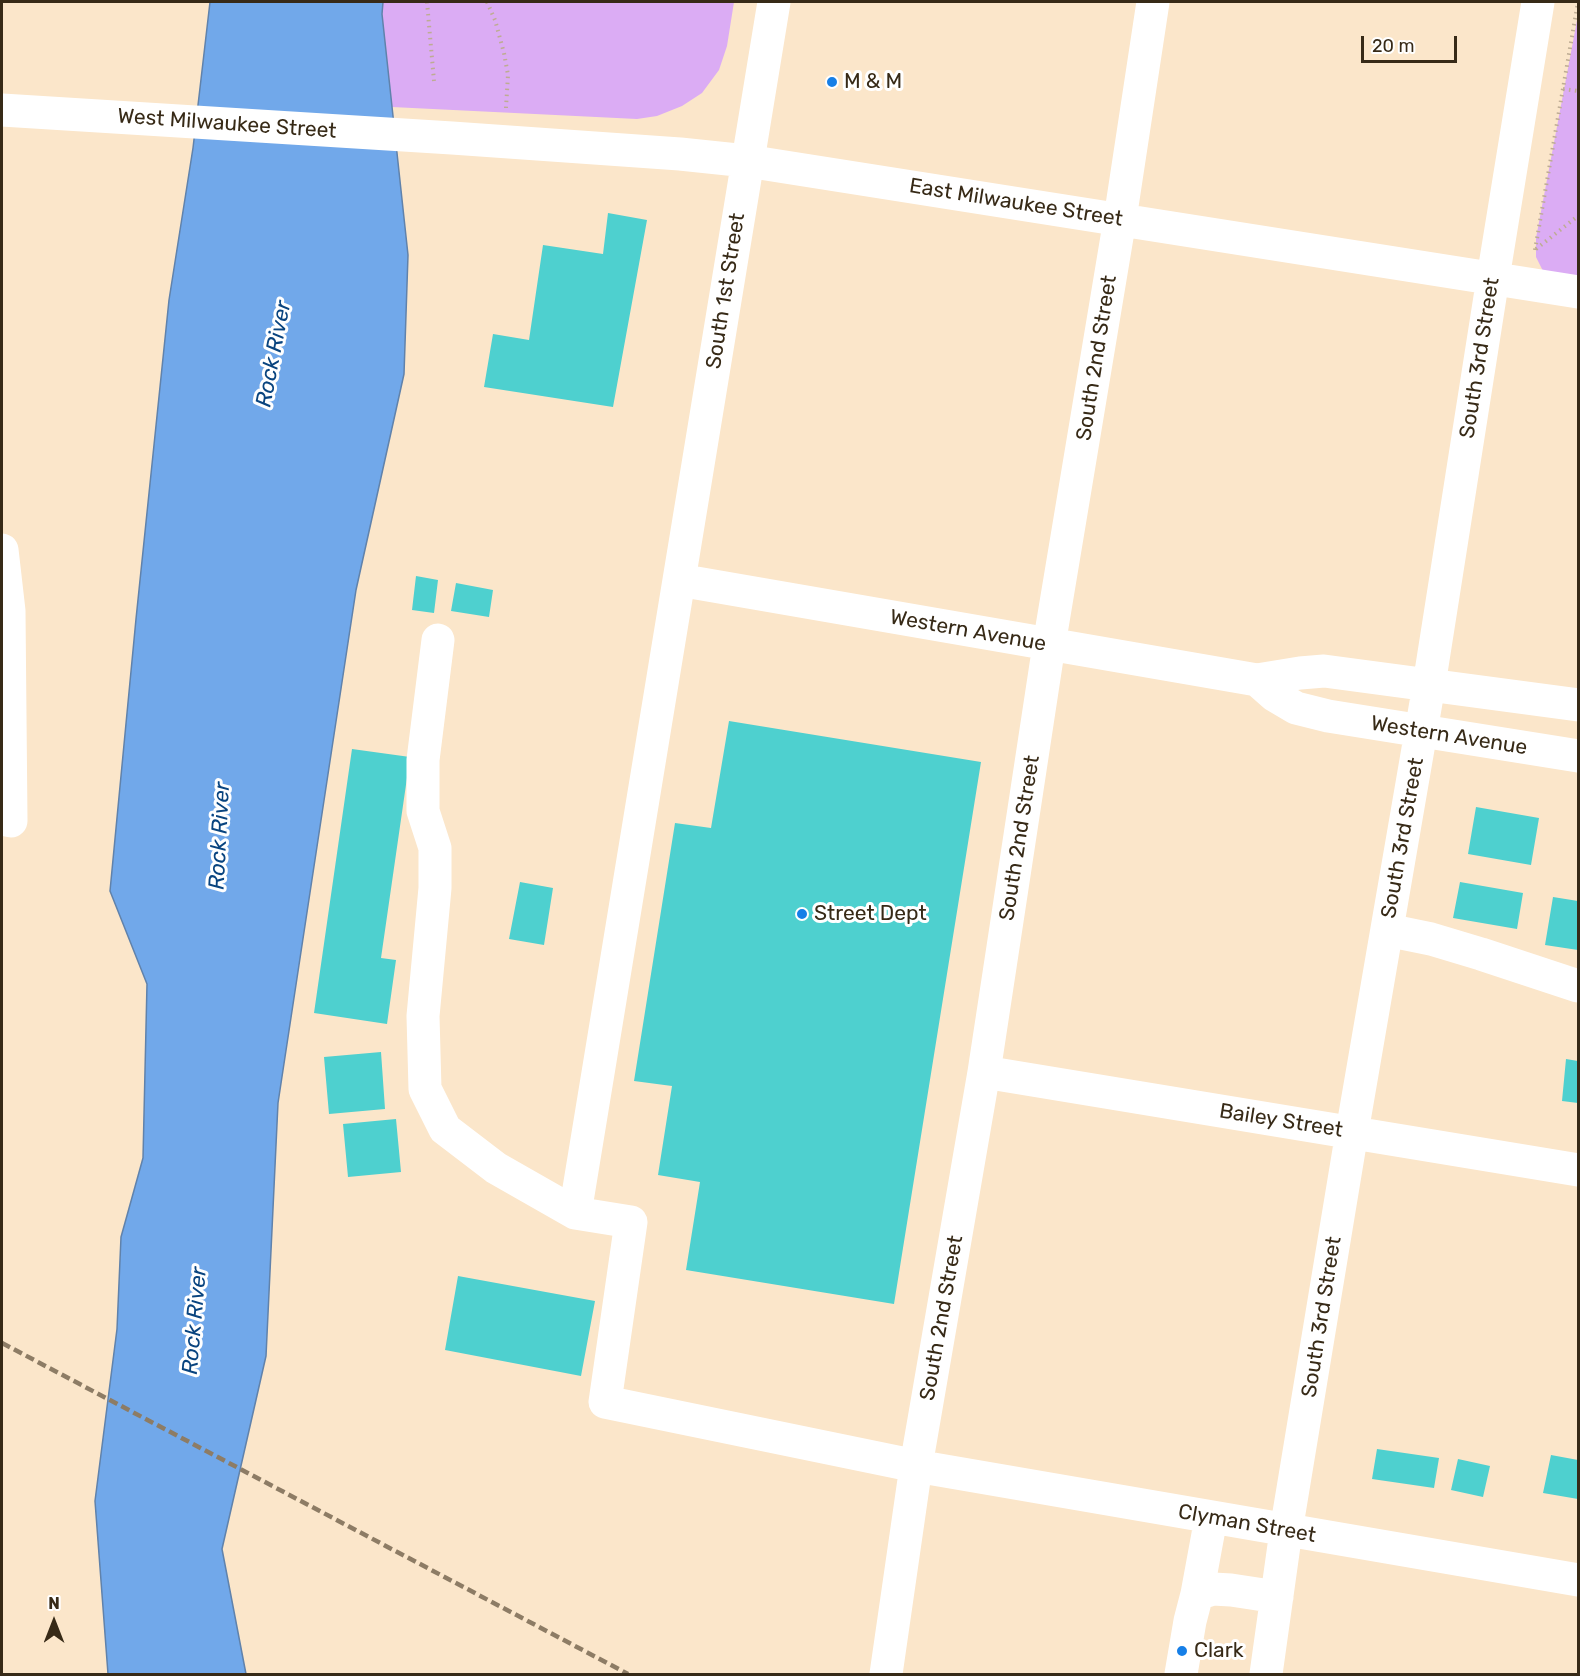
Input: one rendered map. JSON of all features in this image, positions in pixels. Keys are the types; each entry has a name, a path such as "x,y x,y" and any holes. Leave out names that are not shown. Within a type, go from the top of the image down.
{"street":[{"name":"South 1st Street","path":"575,1213 774,2"},
{"name":"South 2nd Street","path":"886,1674 916,1466 984,1072 1049,645 1120,219 1153,2"},
{"name":"South 3rd Street","path":"1266,1674 1286,1531 1429,685 1538,2"},
{"name":"West Milwaukee Street","path":"2,110 452,138"},
{"name":"East Milwaukee Street","path":"452,138 747,161 1578,292"},
{"path":"2,550 9,611 11,820 2,819"},
{"name":"Western Avenue","path":"678,580 1257,680 1324,671 1578,705"},
{"path":"438,640 423,760 423,811 435,848 435,888 423,1016 425,1089 445,1129 496,1168 575,1213"},
{"name":"Western Avenue","path":"1257,680 1274,695 1296,708 1328,716 1578,756"},
{"path":"1387,930 1431,939 1578,987"},
{"name":"Bailey Street","path":"984,1072 1578,1170"},
{"name":"Clyman Street","path":"575,1213 631,1222 606,1402 916,1466 1578,1580"},
{"path":"1181,1674 1211,1518"},
{"path":"1197,1594 1213,1589 1277,1597"}],"path":[{"path":"426,2 434,81"},
{"path":"486,2 495,20 504,53 508,75 506,109"},
{"path":"1578,2 1535,250 1578,216"},
{"path":"1563,89 1578,91"}],"shaded area":[{"path":"383,2 734,2 727,46 719,70 702,93 682,106 657,116 637,119 392,107 382,14"},
{"path":"1578,15 1578,278 1544,273 1536,257 1536,238"}],"water":[{"name":"Rock River","path":"210,2 383,2 382,14 408,255 404,374 356,590 278,1103 266,1356 222,1549 246,1674 108,1674 95,1501 117,1329 121,1237 143,1158 147,984 110,891 169,300 193,148"}],"building":[{"path":"608,213 647,220 613,407 484,387 493,334 529,340 543,245 603,254"},
{"path":"416,576 438,580 434,613 412,610"},
{"path":"456,583 493,590 489,617 451,611"},
{"path":"729,721 981,762 894,1304 686,1270 700,1182 658,1175 672,1086 634,1081 675,823 711,828"},
{"path":"352,749 410,757 381,958 396,960 387,1024 314,1013"},
{"path":"1476,807 1539,818 1531,865 1468,854"},
{"path":"520,882 553,888 544,945 509,939"},
{"path":"1460,882 1523,893 1517,929 1453,918"},
{"path":"1553,897 1578,901 1578,950 1545,945"},
{"path":"381,1052 385,1109 329,1114 324,1057"},
{"path":"1566,1059 1578,1061 1578,1103 1562,1101"},
{"path":"396,1119 401,1172 348,1177 343,1124"},
{"path":"458,1276 595,1301 581,1376 445,1350"},
{"path":"1377,1449 1439,1458 1434,1488 1372,1479"},
{"path":"1551,1455 1578,1460 1578,1499 1543,1493"},
{"path":"1458,1459 1490,1466 1483,1497 1451,1490"}],"railway":[{"path":"2,1343 628,1674"}],"place":[{"name":"M & M","path":"832,82"},
{"name":"Street Dept","path":"802,914"},
{"name":"Clark","path":"1182,1651"}]}
